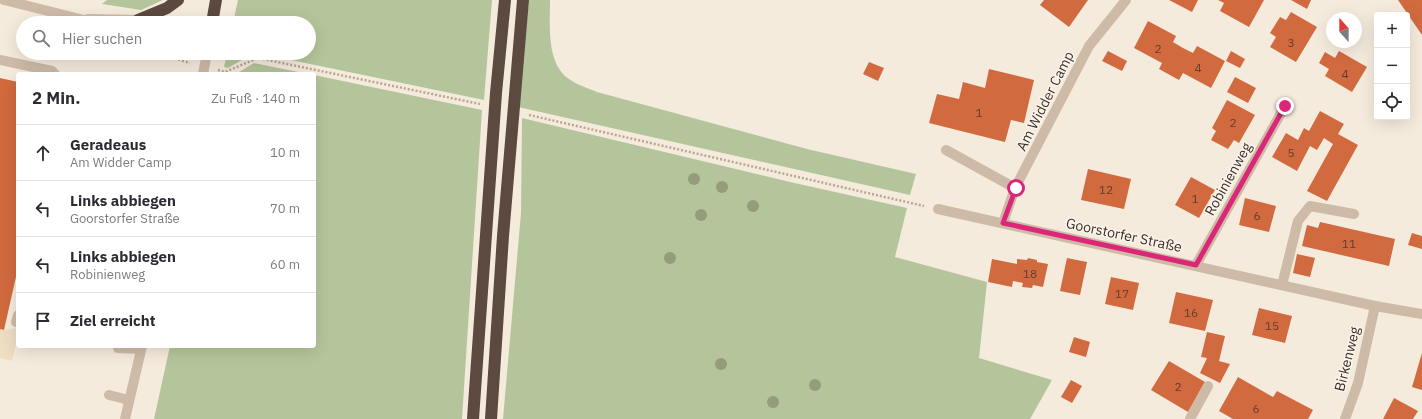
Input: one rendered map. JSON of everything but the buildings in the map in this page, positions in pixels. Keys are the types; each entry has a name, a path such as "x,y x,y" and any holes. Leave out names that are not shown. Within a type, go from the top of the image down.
{"highway":[{"path":"148,16 167,8 178,0"},
{"path":"213,16 216,0"},
{"path":"473,419 494,116 505,0"},
{"path":"491,419 503,236 523,0"}],"street":[{"path":"4,0 71,16"},
{"name":"Am Widder Camp","path":"1003,223 1016,188 1089,46 1126,0"},
{"path":"0,60 53,72"},
{"name":"Robinienweg","path":"1196,265 1285,106"},
{"path":"946,150 1016,188"},
{"path":"1282,285 1298,221 1310,206 1354,214"},
{"name":"Goorstorfer Straße","path":"938,209 1196,265 1375,306 1422,314"},
{"name":"Birkenweg","path":"1345,419 1358,383 1375,306"},
{"path":"118,348 141,348 125,419"},
{"path":"1190,419 1208,386"},
{"path":"109,395 129,400"}],"path":[{"path":"175,60 204,70 225,72 253,60"},
{"path":"268,60 463,100"},
{"path":"545,118 938,209"}],"green space":[{"path":"107,0 163,0 141,10 102,4"},
{"path":"238,0 492,0 484,100 291,60 316,60 316,16 235,16"},
{"path":"529,0 550,0 551,43 556,64 569,79 575,83 597,92 807,149 916,174 910,195 518,107"},
{"path":"226,60 242,60 228,68 224,67"},
{"path":"254,63 298,72 239,72"},
{"path":"316,75 482,110 462,419 154,419 170,348 316,348"},
{"path":"522,118 790,182 907,208 895,257 987,282 979,358 1052,380 1030,419 503,419 521,213"}],"shaded area":[{"path":"16,328 16,344 12,361 0,358 0,329"}],"route":[{"path":"1016,188 1003,223 1196,265 1285,106"}]}
